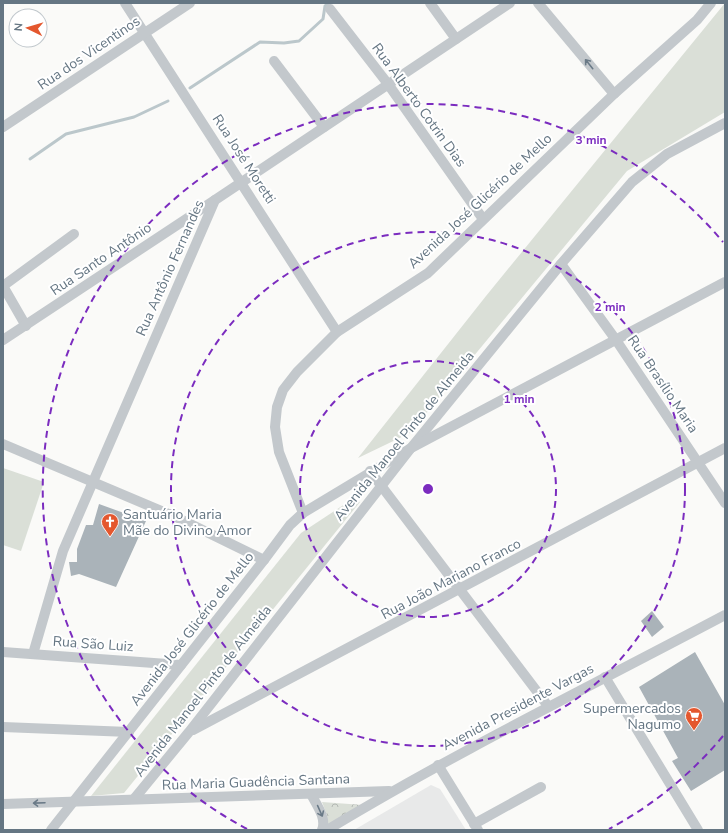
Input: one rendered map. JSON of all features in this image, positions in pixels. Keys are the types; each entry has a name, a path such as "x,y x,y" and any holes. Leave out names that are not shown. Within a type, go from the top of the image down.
{"street":[{"name":"Rua José Moretti","path":"126,3 337,332"},
{"name":"Rua dos Vicentinos","path":"3,126 190,3"},
{"path":"430,3 456,39"},
{"name":"Rua Antônio Fernandes","path":"33,654 57,565 214,200 510,3"},
{"path":"538,3 614,94"},
{"name":"Avenida José Glicério de Mello","path":"51,830 290,525 303,513 279,452 275,427 276,407 284,390 297,372 337,332 428,272 614,94 697,20 711,3"},
{"name":"Rua Alberto Cotrin Dias","path":"330,9 388,84 483,219"},
{"path":"274,61 324,127"},
{"name":"Avenida Manoel Pinto de Almeida","path":"134,799 189,732 411,448 561,264 632,182 667,154 725,123"},
{"name":"Rua Santo Antônio","path":"3,340 214,200"},
{"path":"26,326 3,286 74,234"},
{"name":"Rua Brasílio Maria","path":"561,264 616,340 725,503"},
{"path":"303,513 370,471 411,448 725,282"},
{"path":"3,444 178,518 264,560"},
{"name":"Rua João Mariano Franco","path":"189,732 460,590 725,448"},
{"path":"370,471 548,706"},
{"name":"Avenida Presidente Vargas","path":"327,830 391,791 438,765 548,706 725,616"},
{"name":"Rua São Luiz","path":"3,652 181,665"},
{"path":"605,677 698,830"},
{"path":"3,728 129,732"},
{"path":"438,765 476,827 541,787"},
{"name":"Rua Maria Guadência Santana","path":"3,804 391,791"},
{"path":"311,794 322,815 324,823 322,830"}],"shaded area":[{"path":"431,785 440,789 466,830 354,830"}],"green space":[{"path":"725,3 725,112 627,171 410,433 358,458 486,296"},
{"path":"3,468 44,482 21,551 3,545"},
{"path":"351,500 360,502 124,793 91,796 301,533"},
{"path":"322,802 363,805 327,825 327,815"}],"building":[{"name":"Santuário Maria Mãe do Divino Amor","path":"99,504 146,521 116,587 79,574 71,576 69,562 77,562 77,549 86,525 93,525"},
{"path":"652,611 664,627 652,637 641,621"},
{"name":"Supermercados Nagumo","path":"695,652 725,705 725,770 691,791 672,761 678,758 639,687"}],"waterway":[{"path":"190,88 260,42 284,43 299,41 323,19 325,6 329,3"},
{"path":"30,159 66,134 134,117 168,101"}],"place":[{"name":"Santuário Maria Mãe do Divino Amor","path":"110,537"},
{"name":"Supermercados Nagumo","path":"694,731"}]}
